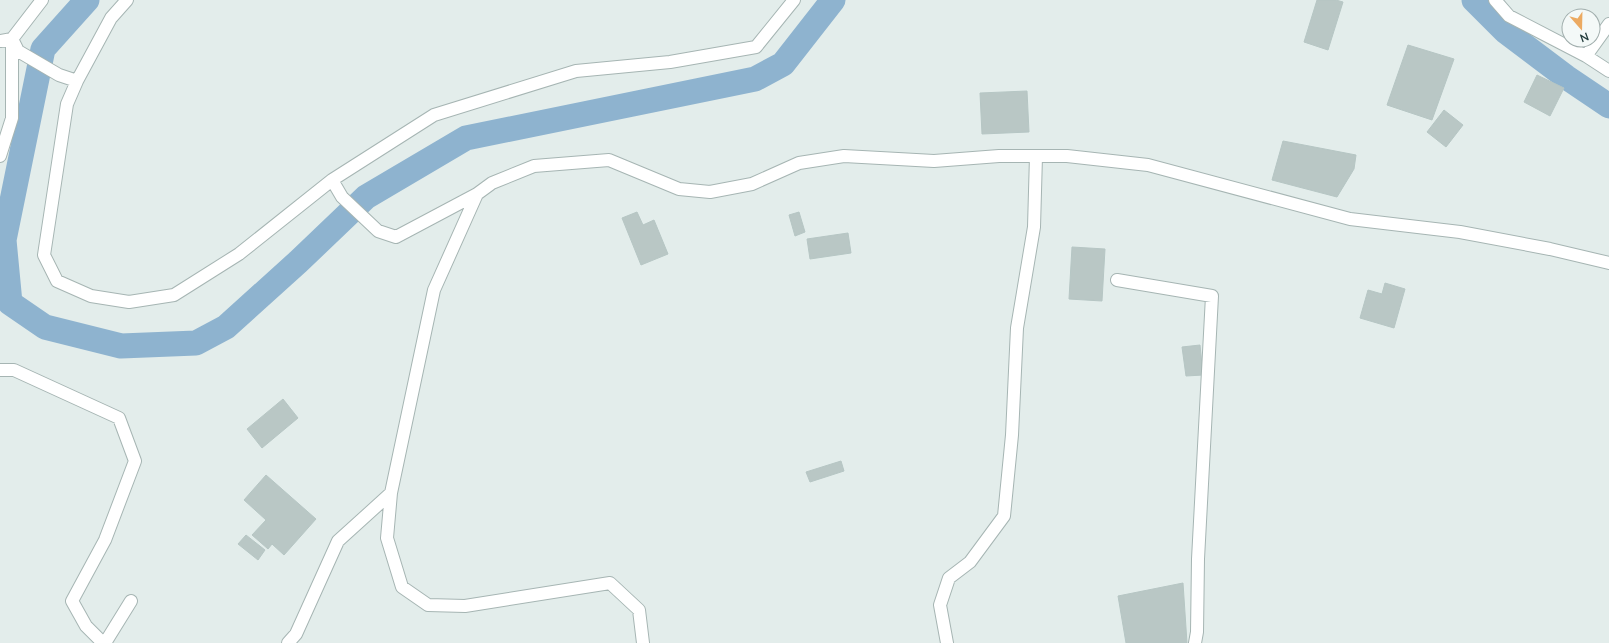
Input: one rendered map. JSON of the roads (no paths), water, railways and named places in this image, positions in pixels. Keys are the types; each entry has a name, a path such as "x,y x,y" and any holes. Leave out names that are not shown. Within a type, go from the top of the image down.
{"street":[{"path":"0,156 12,118 6,40 42,0"},
{"path":"127,0 111,18 77,81 67,104 44,255 57,281 91,296 129,302 174,295 239,254 332,180 434,115 576,71 670,62 756,47 794,0"},
{"path":"1494,0 1508,16 1586,56 1609,71"},
{"path":"1586,56 1609,24"},
{"path":"6,40 18,52 59,75 77,81"},
{"path":"332,180 342,198 378,231 396,237 477,194 492,183 534,166 609,160 679,190 710,192 752,184 798,163 844,156 934,161 999,156 1067,156 1148,165 1350,219 1460,232 1550,248 1609,263"},
{"path":"947,643 940,605 949,578 970,562 1004,516 1012,435 1017,328 1034,227 1036,156"},
{"path":"477,194 434,290 391,493 387,538 402,587 428,605 465,606 610,583 639,610 643,643"},
{"path":"1117,280 1212,296 1198,560 1197,632 1195,643"},
{"path":"0,370 14,370 120,418 135,461 105,540 72,601 86,626 104,643 131,600"},
{"path":"288,643 300,627 338,541 391,493"}],"waterway":[{"path":"87,0 43,49 4,240 10,303 45,327 121,346 196,343 226,327 298,262 366,197 466,138 755,79 783,64 833,0"},
{"path":"1474,0 1505,31 1566,77 1609,106"}]}
